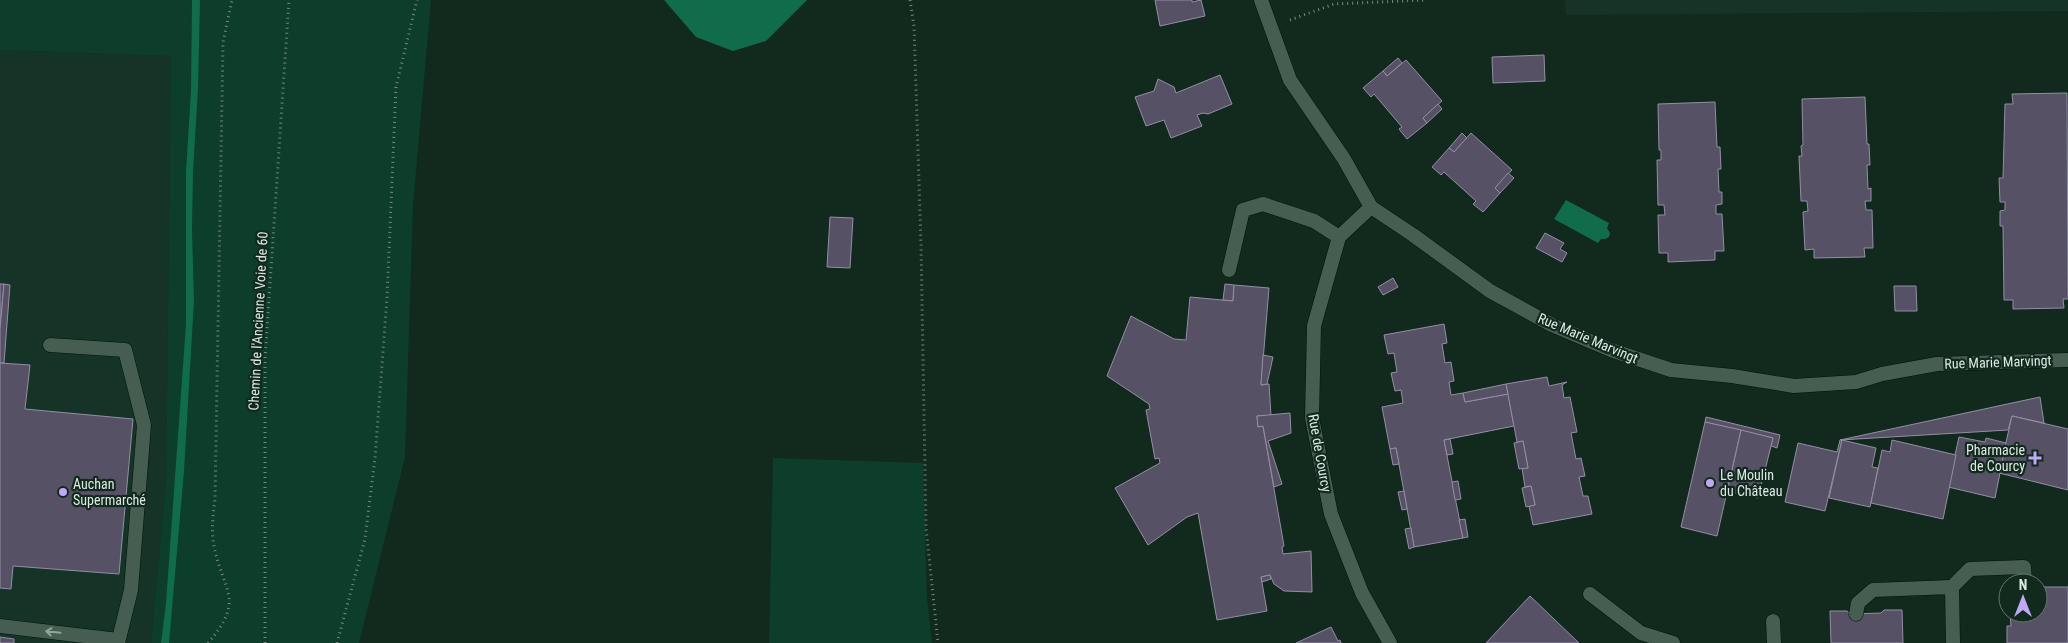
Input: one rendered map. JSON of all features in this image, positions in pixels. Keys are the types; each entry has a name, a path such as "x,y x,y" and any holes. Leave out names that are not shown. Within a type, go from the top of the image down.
{"street":[{"name":"Rue Marie Marvingt","path":"1261,0 1290,80 1344,159 1371,207 1413,234 1490,291 1552,326 1611,350 1671,370 1732,376 1794,386 1856,382 1882,374 1937,364 2068,360"},
{"path":"1229,270 1243,210 1263,204 1314,221 1339,236 1371,207"},
{"name":"Rue de Courcy","path":"1339,236 1314,326 1312,418 1330,514 1362,593 1390,643"},
{"path":"0,626 118,641 131,590 144,425 125,350 50,345"},
{"path":"1856,614 1858,603 1873,590 1952,587 1970,569 2024,567 2024,573"},
{"path":"1952,587 1953,643"},
{"path":"1590,594 1638,638 1673,643"},
{"path":"1773,621 1774,643"}],"path":[{"path":"208,643 221,628 229,611 229,593 214,545 213,524 215,499 222,42 232,0"},
{"name":"Chemin de l'Ancienne Voie de 60","path":"265,643 265,359 290,0"},
{"path":"337,643 365,539 375,458 387,298 396,87 417,0"},
{"path":"910,0 914,26 921,245 926,528 938,643"},
{"path":"1271,28 1334,4 1426,0"}],"shaded area":[{"path":"0,0 431,0 413,205 405,457 359,643 151,643 166,481 171,56 0,50"},
{"path":"192,0 200,0 198,89 193,171 194,300 184,471 169,643 161,643 166,603 186,324 186,171 191,91"},
{"path":"664,0 807,0 766,41 733,51 696,37"},
{"path":"1565,0 2068,0 2068,11 1566,15"},
{"path":"0,50 171,56 166,481 151,643 0,643"},
{"path":"1566,200 1609,223 1607,228 1610,233 1609,237 1601,239 1598,243 1554,219"},
{"path":"773,458 923,463 927,598 932,643 769,643"}],"building":[{"path":"1155,0 1192,0 1192,2 1201,0 1205,16 1160,26"},
{"path":"1544,55 1545,81 1493,83 1492,57"},
{"path":"1398,58 1402,63 1387,76 1383,71"},
{"path":"1406,60 1442,101 1423,118 1427,123 1407,139 1399,129 1402,127 1374,94 1371,97 1363,88 1383,71 1387,76"},
{"path":"1220,75 1232,104 1208,114 1197,115 1202,126 1171,138 1164,120 1146,126 1135,97 1154,91 1158,79 1174,87 1176,93"},
{"path":"2067,93 2068,299 2063,299 2064,308 2013,309 2013,300 2004,300 2003,226 2000,226 2000,211 2005,210 2005,202 2000,202 1999,178 2003,178 2005,104 2013,104 2012,94"},
{"path":"1865,97 1870,165 1867,165 1868,189 1871,188 1871,201 1865,201 1866,210 1872,210 1873,248 1864,248 1865,257 1814,258 1814,249 1805,250 1803,212 1808,211 1807,201 1801,201 1799,156 1802,156 1801,146 1803,145 1802,99"},
{"path":"1715,102 1717,147 1720,147 1721,169 1718,169 1719,192 1722,192 1722,204 1716,205 1716,214 1722,214 1724,251 1715,251 1715,260 1668,262 1668,253 1659,253 1658,215 1665,215 1664,205 1658,205 1657,160 1661,160 1661,150 1659,150 1658,104"},
{"path":"1438,104 1442,109 1427,123 1423,118"},
{"path":"1462,133 1467,138 1454,152 1449,148"},
{"path":"1471,133 1512,170 1495,188 1500,193 1483,212 1473,204 1476,201 1444,172 1441,175 1432,167 1449,148 1454,152"},
{"path":"1508,173 1514,178 1500,193 1495,188"},
{"path":"830,217 853,218 850,268 827,267"},
{"path":"1545,233 1564,243 1560,249 1567,253 1562,262 1536,248"},
{"path":"1393,278 1398,287 1383,295 1378,287"},
{"path":"0,284 4,284 0,329"},
{"path":"4,284 10,285 4,363 0,363 0,329"},
{"path":"1225,284 1234,285 1233,301 1223,300"},
{"path":"1234,285 1269,288 1261,385 1269,384 1271,416 1257,416 1258,427 1263,426 1284,546 1282,547 1283,554 1311,551 1312,592 1284,591 1274,584 1270,575 1261,577 1267,611 1217,620 1198,513 1187,517 1148,545 1115,488 1160,463 1159,458 1155,459 1146,410 1150,409 1149,404 1107,376 1131,316 1174,339 1186,340 1190,297 1233,301"},
{"path":"1894,286 1916,286 1917,311 1895,311"},
{"path":"1444,324 1447,343 1442,344 1445,363 1451,362 1454,381 1449,382 1451,395 1463,393 1465,402 1508,394 1514,426 1444,440 1463,538 1414,547 1396,448 1390,449 1382,407 1403,403 1401,390 1395,391 1391,373 1397,372 1394,353 1388,354 1384,335"},
{"path":"1263,355 1273,357 1267,384 1261,385"},
{"name":"Auchan Supermarché","path":"0,363 30,365 25,409 133,419 119,574 13,566 11,589 0,588"},
{"path":"1547,377 1549,386 1567,382 1562,385 1564,398 1570,397 1577,432 1571,433 1576,459 1581,458 1585,476 1579,477 1583,496 1588,496 1592,514 1533,525 1529,506 1535,505 1531,486 1525,487 1522,468 1528,468 1523,441 1517,442 1506,384"},
{"path":"1506,384 1508,394 1465,402 1463,393"},
{"path":"2040,397 2044,423 2012,416 2008,430 1840,440"},
{"path":"1290,413 1291,433 1268,441 1282,484 1274,487 1263,426 1258,427 1257,416"},
{"name":"Pharmacie de Courcy","path":"2012,416 2068,429 2068,490 1999,473"},
{"path":"1706,417 1780,435 1777,448 1771,446 1773,438 1705,422"},
{"name":"Le Moulin du Château","path":"1705,422 1741,430 1717,536 1681,527"},
{"path":"1741,430 1773,438 1762,482 1731,475"},
{"path":"1959,437 1985,442 1986,438 2006,443 1995,498 1948,487"},
{"path":"1450,439 1453,454 1447,455 1444,440"},
{"path":"1840,440 1842,440 1825,511 1785,502 1798,443 1837,452"},
{"path":"1842,440 1876,448 1872,467 1878,468 1870,507 1829,498"},
{"path":"1892,440 1956,455 1943,519 1871,503 1882,450 1890,452"},
{"path":"1523,441 1528,468 1519,469 1514,443"},
{"path":"1396,448 1399,464 1393,465 1390,449"},
{"path":"1731,475 1762,482 1758,498 1727,491"},
{"path":"1458,481 1461,499 1455,500 1452,482"},
{"path":"1531,486 1535,505 1526,507 1522,488"},
{"path":"1404,491 1407,509 1402,510 1398,492"},
{"path":"1465,519 1468,537 1463,538 1459,520"},
{"path":"1411,528 1414,547 1409,549 1405,529"},
{"path":"1270,575 1271,579 1262,582 1261,577"},
{"path":"2048,587 2068,587 2068,643 2007,643 2007,626 2011,626 2011,623 2048,623"},
{"path":"1530,596 1579,643 1486,643"},
{"path":"1884,610 1902,610 1903,643 1831,643 1830,611 1847,611 1850,614 1881,613"},
{"path":"1331,627 1341,643 1296,643"},
{"path":"0,637 14,639 14,643 0,643"}],"place":[{"name":"Pharmacie de Courcy","path":"2035,458"},
{"name":"Le Moulin du Château","path":"1710,483"},
{"name":"Auchan Supermarché","path":"63,492"}]}
